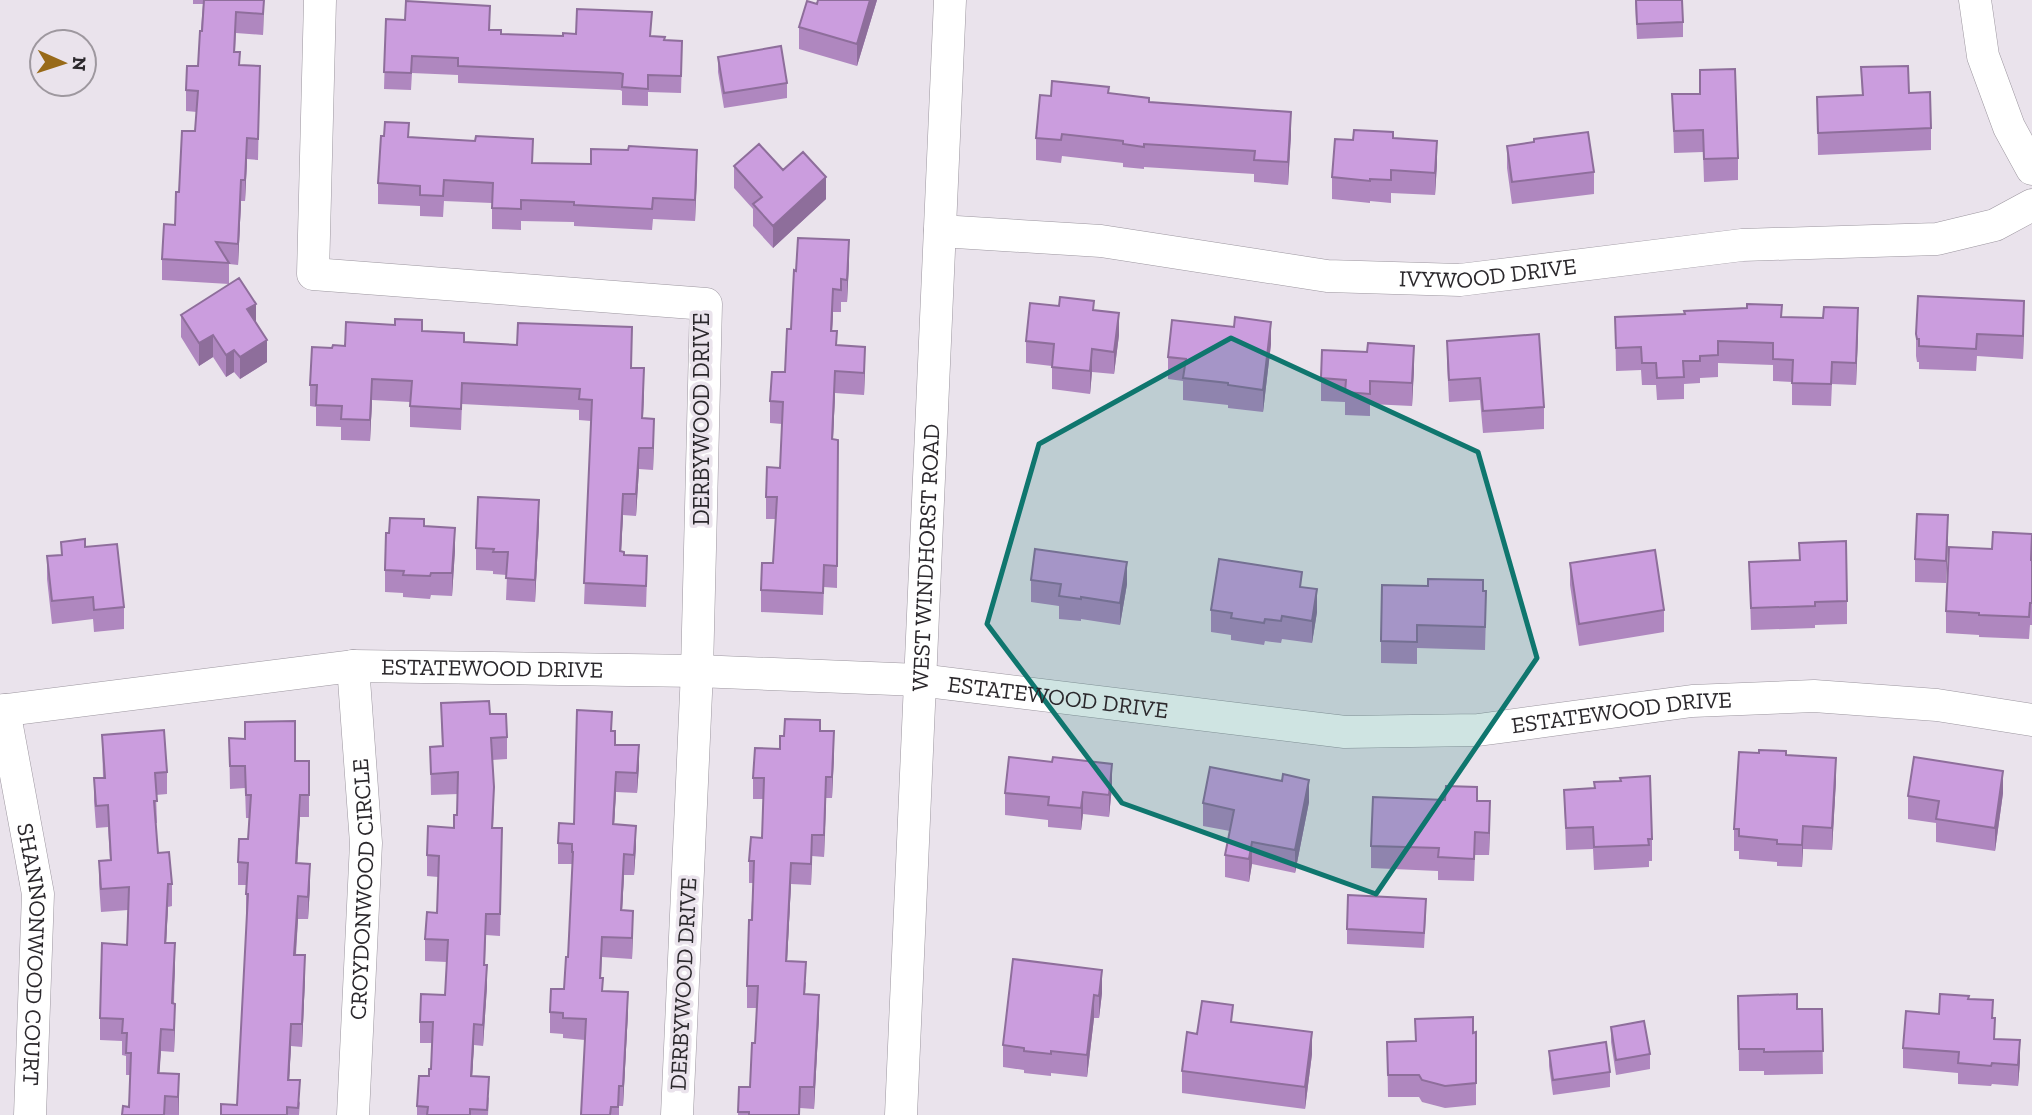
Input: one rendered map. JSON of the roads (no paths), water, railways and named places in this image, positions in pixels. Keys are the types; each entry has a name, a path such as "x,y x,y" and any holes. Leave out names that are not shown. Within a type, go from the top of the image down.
{"street":[{"name":"DERBYWOOD DRIVE","path":"320,0 313,274 706,303 697,671 677,1115"},
{"name":"WEST WINDHORST ROAD","path":"901,1115 950,0"},
{"path":"1975,0 1983,56 2010,127 2032,169"},
{"name":"IVYWOOD DRIVE","path":"940,231 1101,241 1327,276 1460,280 1742,245 1937,239 1995,225 2032,205"},
{"name":"ESTATEWOOD DRIVE","path":"2,710 353,666 697,671 919,680 1345,732 1478,730 1692,701 1814,696 1937,705 2032,720"},
{"name":"CROYDONWOOD CIRCLE","path":"353,666 366,843 353,1115"},
{"name":"SHANNONWOOD COURT","path":"2,710 38,894 30,1115"}]}
